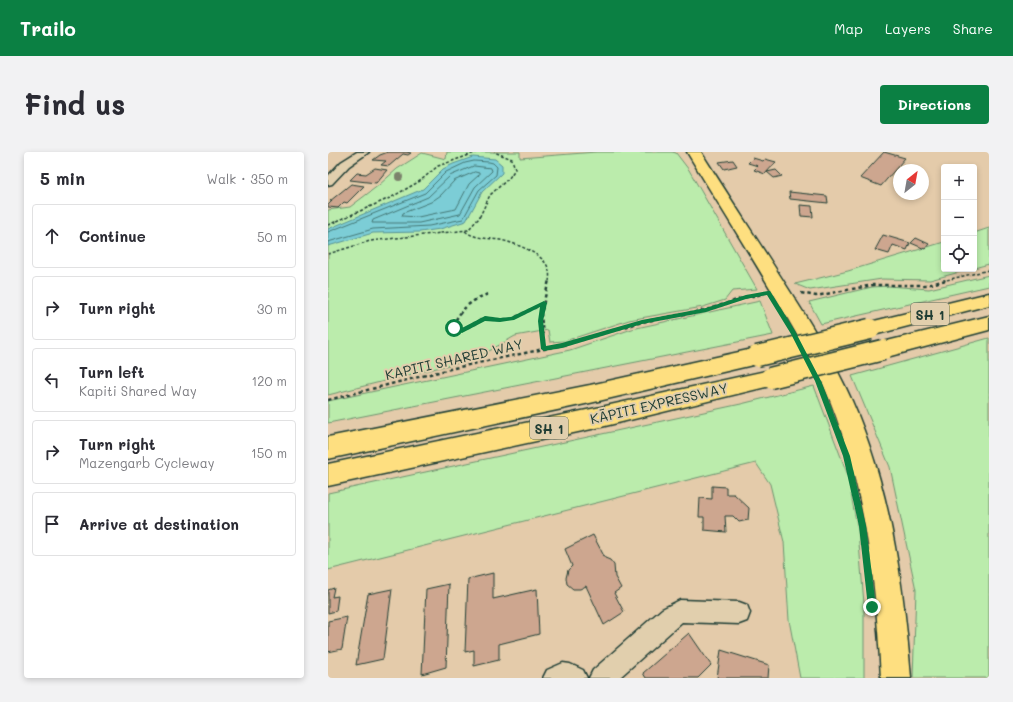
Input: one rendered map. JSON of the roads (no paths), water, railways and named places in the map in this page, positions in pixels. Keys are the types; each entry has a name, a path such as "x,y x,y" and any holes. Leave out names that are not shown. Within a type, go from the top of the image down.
{"main road":[{"path":"694,152 815,348 844,408 870,483 877,512 892,613 896,678"},
{"name":"KĀPITI EXPRESSWAY","path":"328,448 590,394 757,356 989,299"},
{"name":"KĀPITI EXPRESSWAY","path":"328,475 601,417 770,378 989,323"}],"street":[{"path":"328,182 345,164 364,152"},
{"path":"334,163 345,164"},
{"path":"601,678 670,617 680,611 739,613"},
{"path":"554,678 559,675 569,674 576,678"}],"water":[{"path":"473,157 495,159 502,165 502,173 482,192 466,221 440,229 420,232 373,233 328,246 328,229 423,189 443,169"}]}
